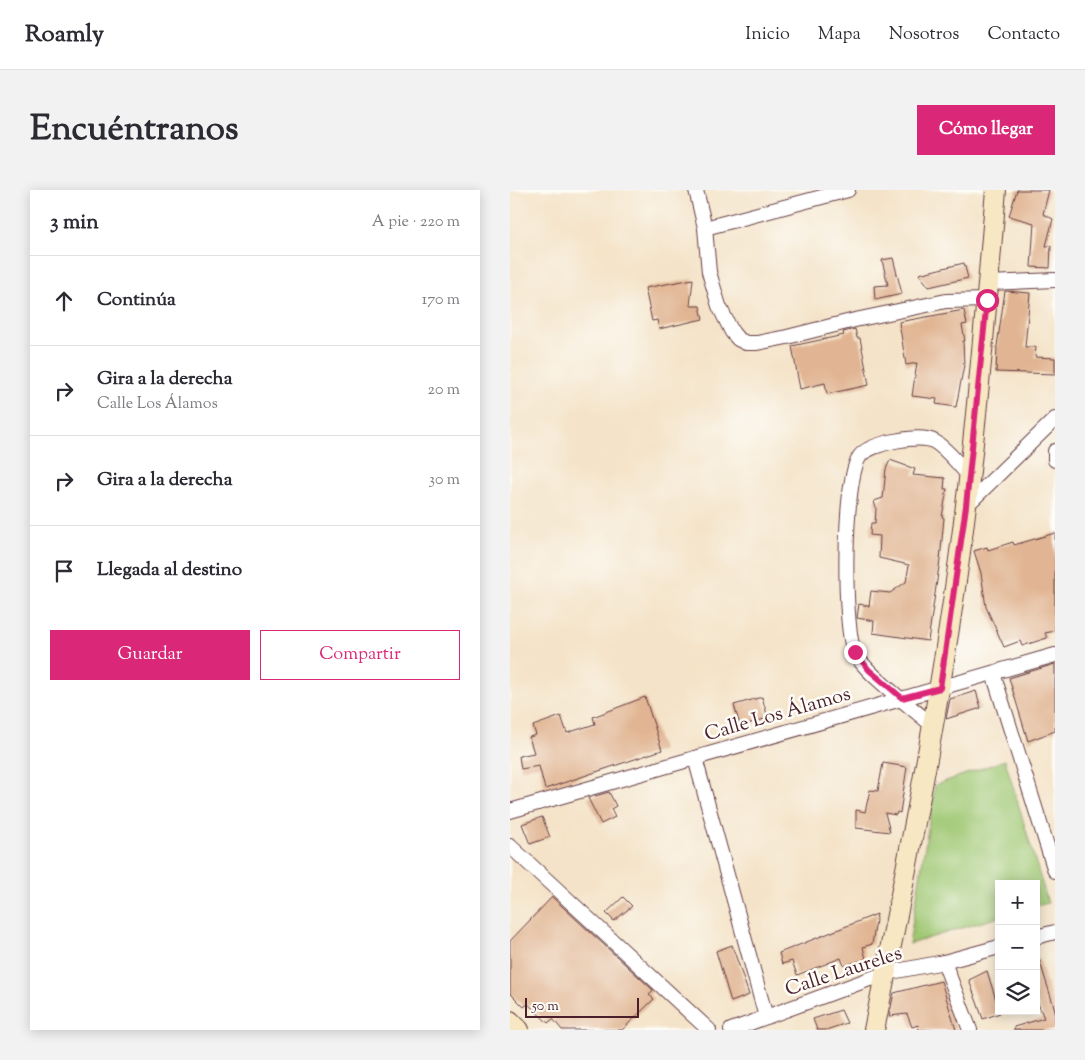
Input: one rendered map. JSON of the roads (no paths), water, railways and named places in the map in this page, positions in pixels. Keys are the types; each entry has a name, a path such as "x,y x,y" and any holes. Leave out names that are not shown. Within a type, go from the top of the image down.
{"street":[{"path":"696,190 705,228 709,272 719,306 738,340 757,343 855,320 1055,280"},
{"path":"705,228 848,190"},
{"path":"874,1030 911,854 940,688 970,477 996,190"},
{"path":"966,506 1055,419"},
{"path":"933,726 869,670 855,652 849,636 847,543 854,467 861,455 876,446 920,438 934,440 970,477"},
{"path":"1055,451 1055,460"},
{"name":"Calle Los Álamos","path":"510,811 1055,655"},
{"path":"993,673 1055,871"},
{"path":"695,758 766,1017"},
{"path":"510,846 709,1030"},
{"path":"1040,936 1055,932"},
{"name":"Calle Laureles","path":"731,1030 886,973 944,962 995,948"},
{"path":"944,962 970,1030"},
{"path":"510,1021 519,1030"}]}
